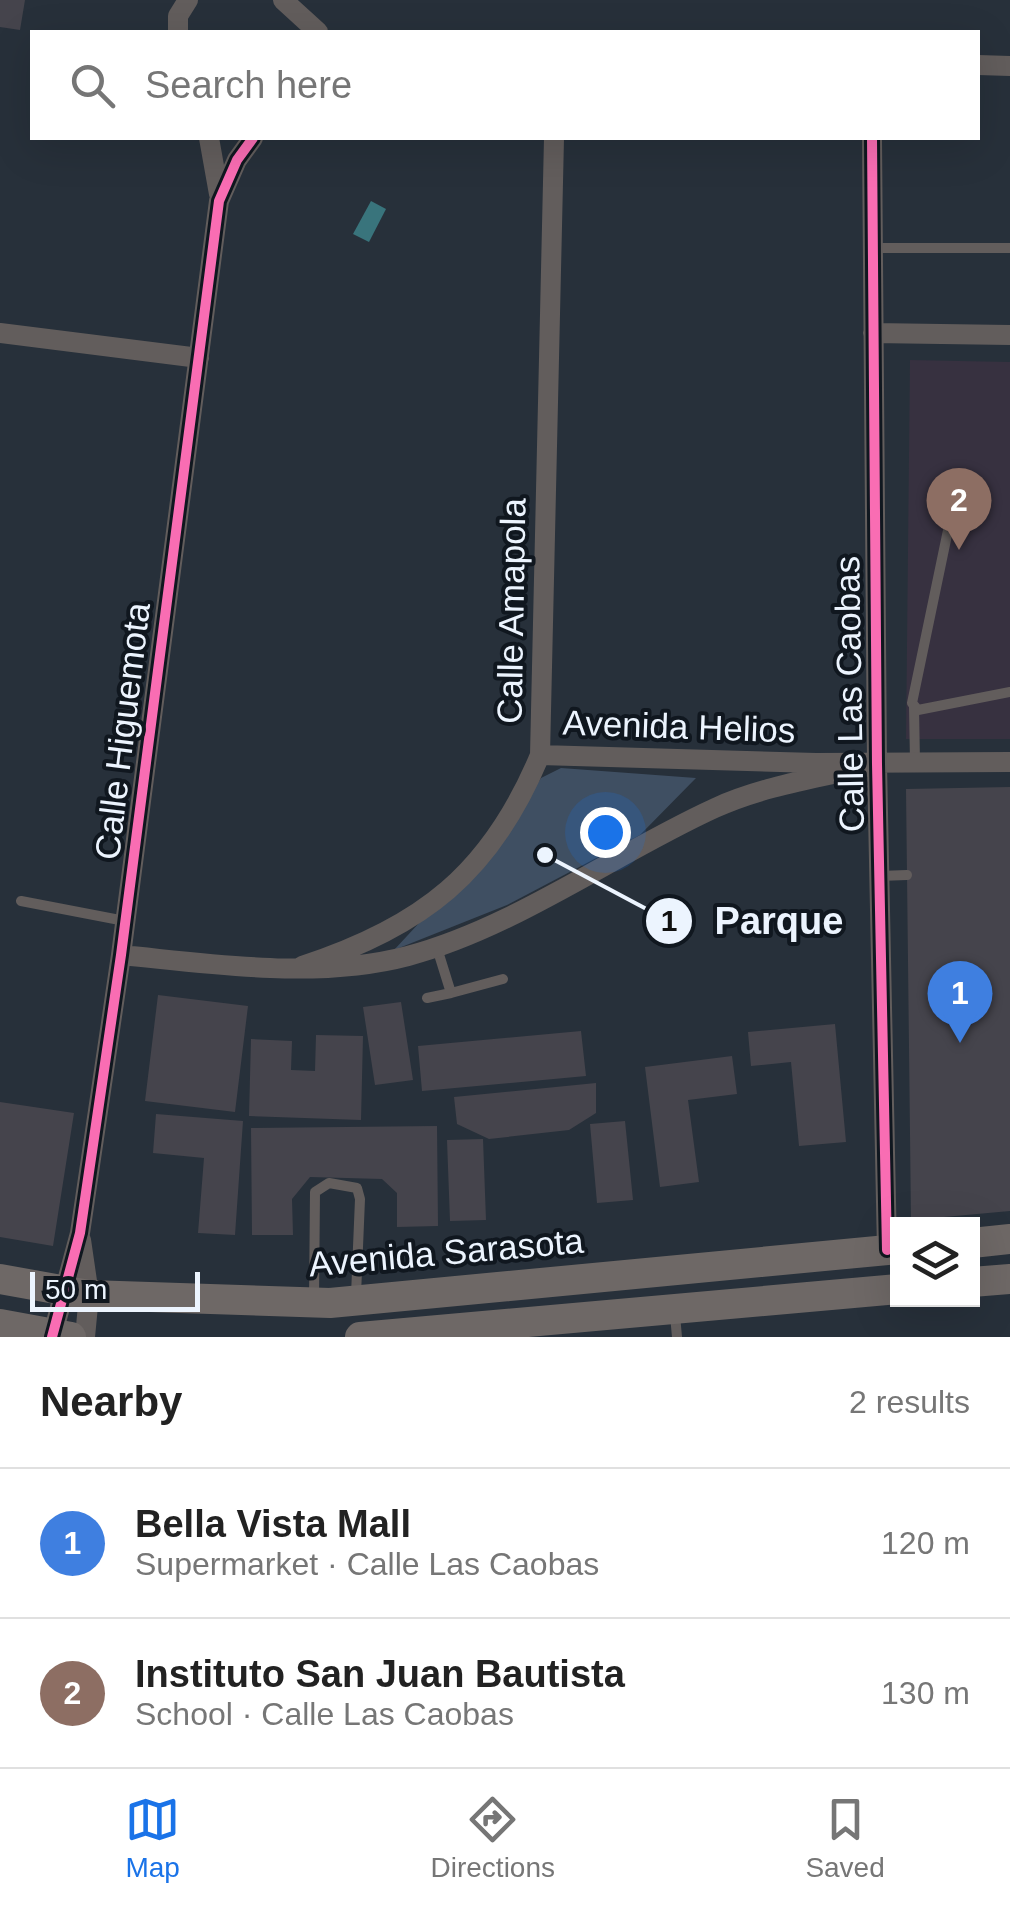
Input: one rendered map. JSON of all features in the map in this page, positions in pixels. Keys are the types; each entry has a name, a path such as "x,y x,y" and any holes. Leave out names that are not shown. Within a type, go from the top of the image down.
{"main road":[{"path":"980,1242 1010,1239"},
{"name":"Avenida Sarasota","path":"0,1280 76,1292 314,1302 890,1250"},
{"path":"980,1281 1010,1279"},
{"path":"360,1337 614,1320 676,1323 890,1290"},
{"path":"0,1324 58,1336"}],"street":[{"path":"178,30 178,16 188,0"},
{"path":"283,0 316,30"},
{"path":"980,65 1010,66"},
{"path":"210,140 218,170 219,201"},
{"name":"Calle Higuemota","path":"85,1337 76,1292 80,1233 121,955 219,201 236,160 251,140"},
{"name":"Calle Amapola","path":"302,966 405,925 448,890 492,843 524,792 540,755 554,140"},
{"name":"Calle Las Caobas","path":"872,140 876,764 891,1217"},
{"path":"0,332 199,358"},
{"path":"873,333 1010,334"},
{"name":"Avenida Helios","path":"540,755 876,764 1010,762"},
{"name":"Avenida Helios","path":"121,955 222,965 357,966 436,947 550,894 719,806 876,764"},
{"name":"Calle Higuemota","path":"58,1336 76,1292"}],"lane":[{"path":"873,248 1010,248"},
{"path":"915,763 912,696 952,511"},
{"path":"914,707 942,707 1010,692"},
{"path":"879,876 907,874"},
{"path":"21,901 125,921"},
{"path":"436,947 451,993"},
{"path":"427,998 503,979"},
{"path":"314,1302 315,1192 329,1183 357,1188 360,1199 356,1300"}],"shaded area":[{"path":"371,201 386,209 369,242 353,234"},
{"path":"910,360 1010,362 1010,739 906,739"},
{"path":"561,768 696,778 640,835 507,905 394,950 514,821 541,778"}],"building":[{"path":"0,0 25,0 20,30 0,27"},
{"path":"1010,787 1010,1211 911,1217 906,789"},
{"path":"158,995 248,1006 235,1112 145,1101"},
{"path":"401,1002 413,1080 375,1085 363,1007"},
{"path":"835,1024 846,1142 799,1146 791,1062 751,1066 748,1032"},
{"path":"581,1031 586,1076 422,1091 418,1046"},
{"path":"316,1035 363,1036 361,1120 249,1116 251,1039 292,1041 291,1070 315,1071"},
{"path":"732,1056 737,1094 688,1100 699,1182 660,1187 645,1067"},
{"path":"596,1083 596,1113 569,1130 489,1139 457,1124 454,1097"},
{"path":"0,1102 74,1113 53,1246 0,1237"},
{"path":"156,1114 243,1121 235,1235 198,1233 204,1158 153,1153"},
{"path":"625,1121 633,1200 597,1203 590,1124"},
{"path":"437,1126 438,1226 397,1227 397,1193 382,1179 310,1177 292,1199 293,1235 252,1235 251,1128"},
{"path":"483,1139 486,1220 450,1221 447,1140"}],"cycle path":[{"path":"52,1337 80,1233 121,955 219,201 237,160 252,140"},
{"path":"872,140 877,764 887,1250"}],"place":[{"name":"Instituto San Juan Bautista","path":"959,550"},
{"name":"Parque","path":"545,855"},
{"name":"Bella Vista Mall","path":"960,1043"}]}
